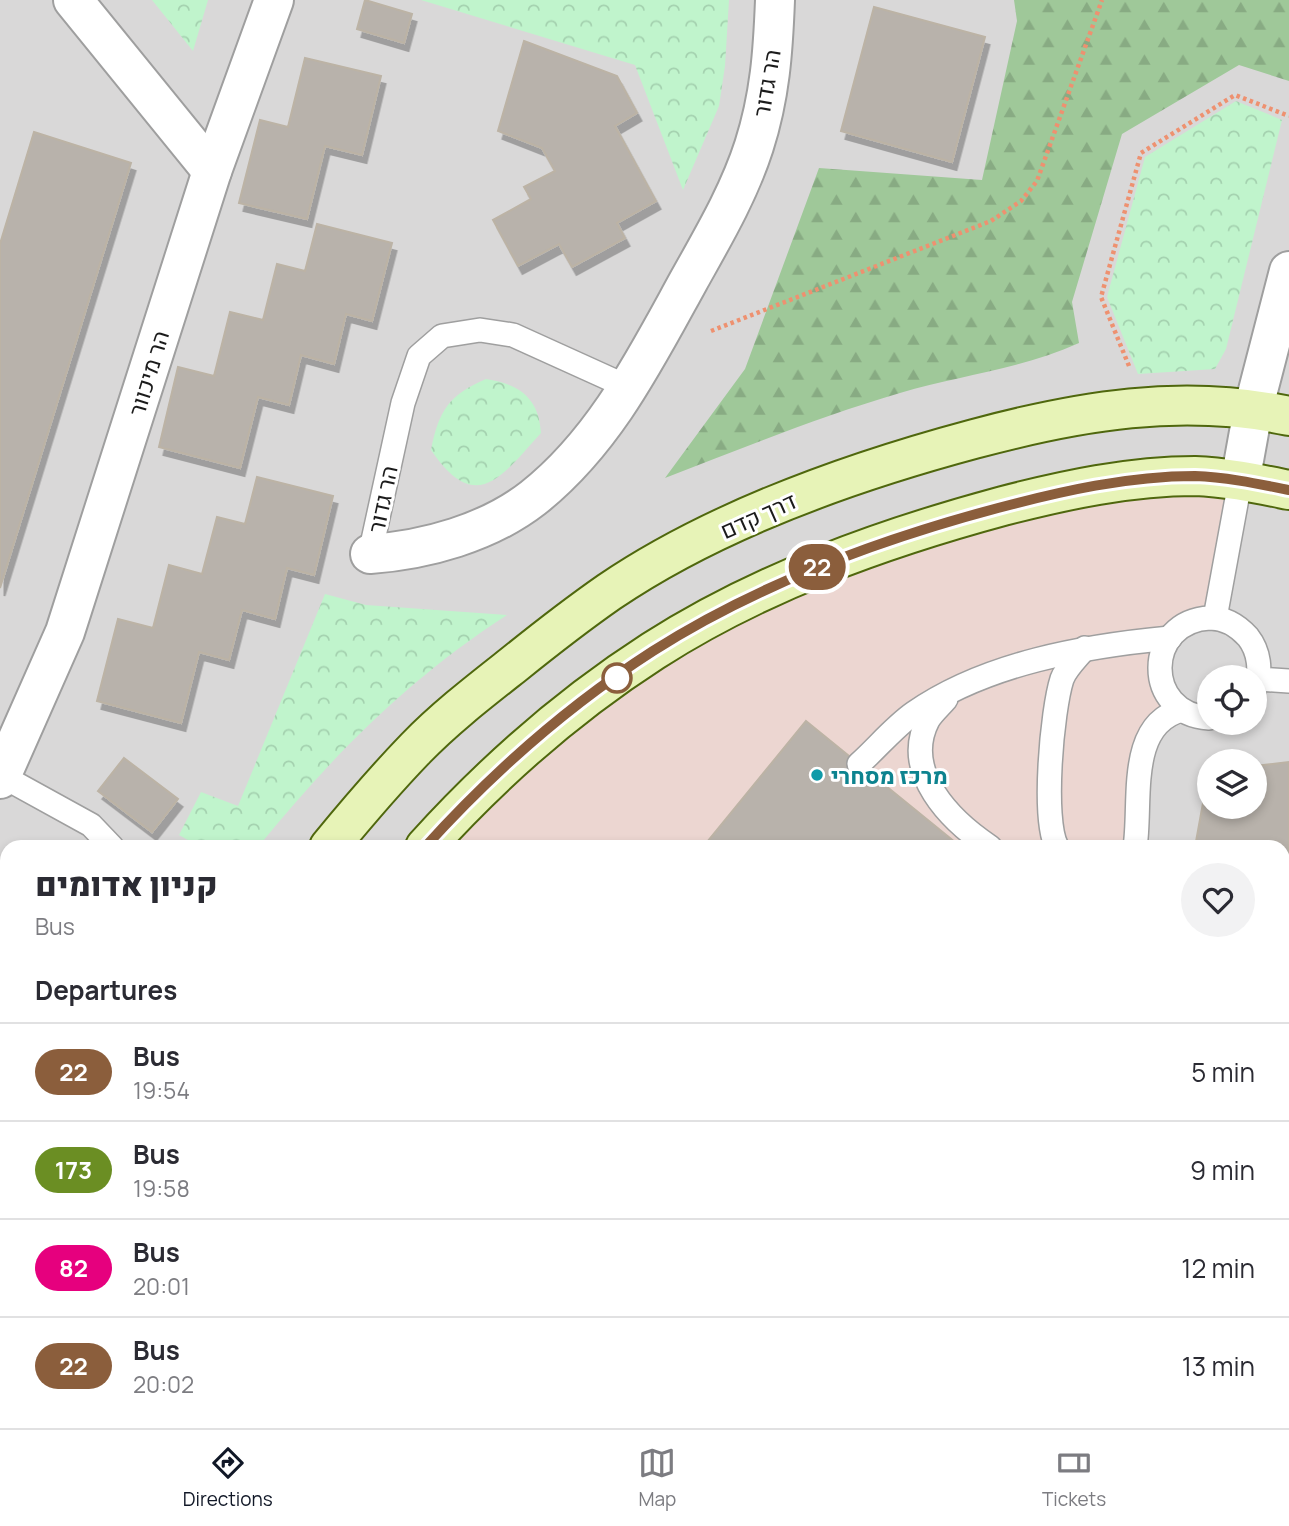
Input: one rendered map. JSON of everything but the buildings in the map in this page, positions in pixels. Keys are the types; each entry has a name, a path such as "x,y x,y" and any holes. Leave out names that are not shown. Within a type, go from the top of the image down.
{"main road":[{"name":"דרך קדם","path":"335,840 418,746 484,687 611,591 694,544 788,500 939,448 1043,420 1145,406 1200,403 1271,413"},
{"path":"431,840 470,798 531,743 652,652 727,608 816,568 960,518 1058,492 1138,479 1197,476 1289,490"}],"street":[{"path":"73,0 212,172"},
{"path":"212,172 274,0"},
{"name":"הר גדור","path":"370,554 410,551 471,532 532,499 582,452 629,388 720,223 754,148 772,73 775,0"},
{"name":"הר מיכוור","path":"1,777 65,632 212,172"},
{"path":"1240,482 1271,413 1289,271"}],"lane":[{"name":"הר גדור","path":"370,554 403,403 419,356 442,336 480,330 513,335 629,388"},
{"path":"1215,618 1240,482"},
{"path":"1197,717 1182,710 1169,698 1159,670 1161,653 1170,638 1182,626 1198,619 1215,618 1232,623 1254,645 1259,665"},
{"path":"859,764 914,713 990,674 1085,648 1170,638"},
{"path":"1056,840 1048,817 1056,702 1063,676 1085,648"},
{"path":"1267,682 1289,681"},
{"path":"950,694 929,719 922,739 923,767 928,784 944,810 981,840"},
{"path":"1136,840 1146,741 1156,724 1171,713 1182,710"},
{"path":"1,777 91,825 105,840"}],"path":[{"path":"648,355 991,221 1021,201 1037,181 1102,0"},
{"path":"1145,406 1101,297 1141,153 1235,96 1289,116"}],"shaded area":[{"path":"0,0 1289,0 1289,840 0,840"},
{"path":"1240,482 1215,618 1170,638 1169,698 1156,724 1135,840 434,840 727,608 1058,492"}],"green space":[{"path":"152,0 208,0 193,51"},
{"path":"421,0 729,0 725,66 719,106 683,190 635,65"},
{"path":"1014,0 1289,0 1289,81 1239,65 1122,134 1072,302 1079,343 1035,359 870,402 665,478 745,369 819,168 982,180 1017,21"},
{"path":"1236,101 1282,120 1226,349 1215,369 1138,374 1107,297 1145,157"},
{"path":"486,379 508,385 525,395 536,410 541,433 500,475 488,483 475,485 462,481 447,470 431,450 442,414 454,398"},
{"path":"325,594 366,605 507,615 437,665 373,721 314,781 264,840 188,840 179,835 201,792 238,806"}],"bus line":[{"name":"22","path":"431,840 470,798 531,743 652,652 727,608 816,568 960,518 1058,492 1138,479 1197,476 1289,490"}],"place":[{"name":"מרכז מסחרי","path":"817,775"}]}
